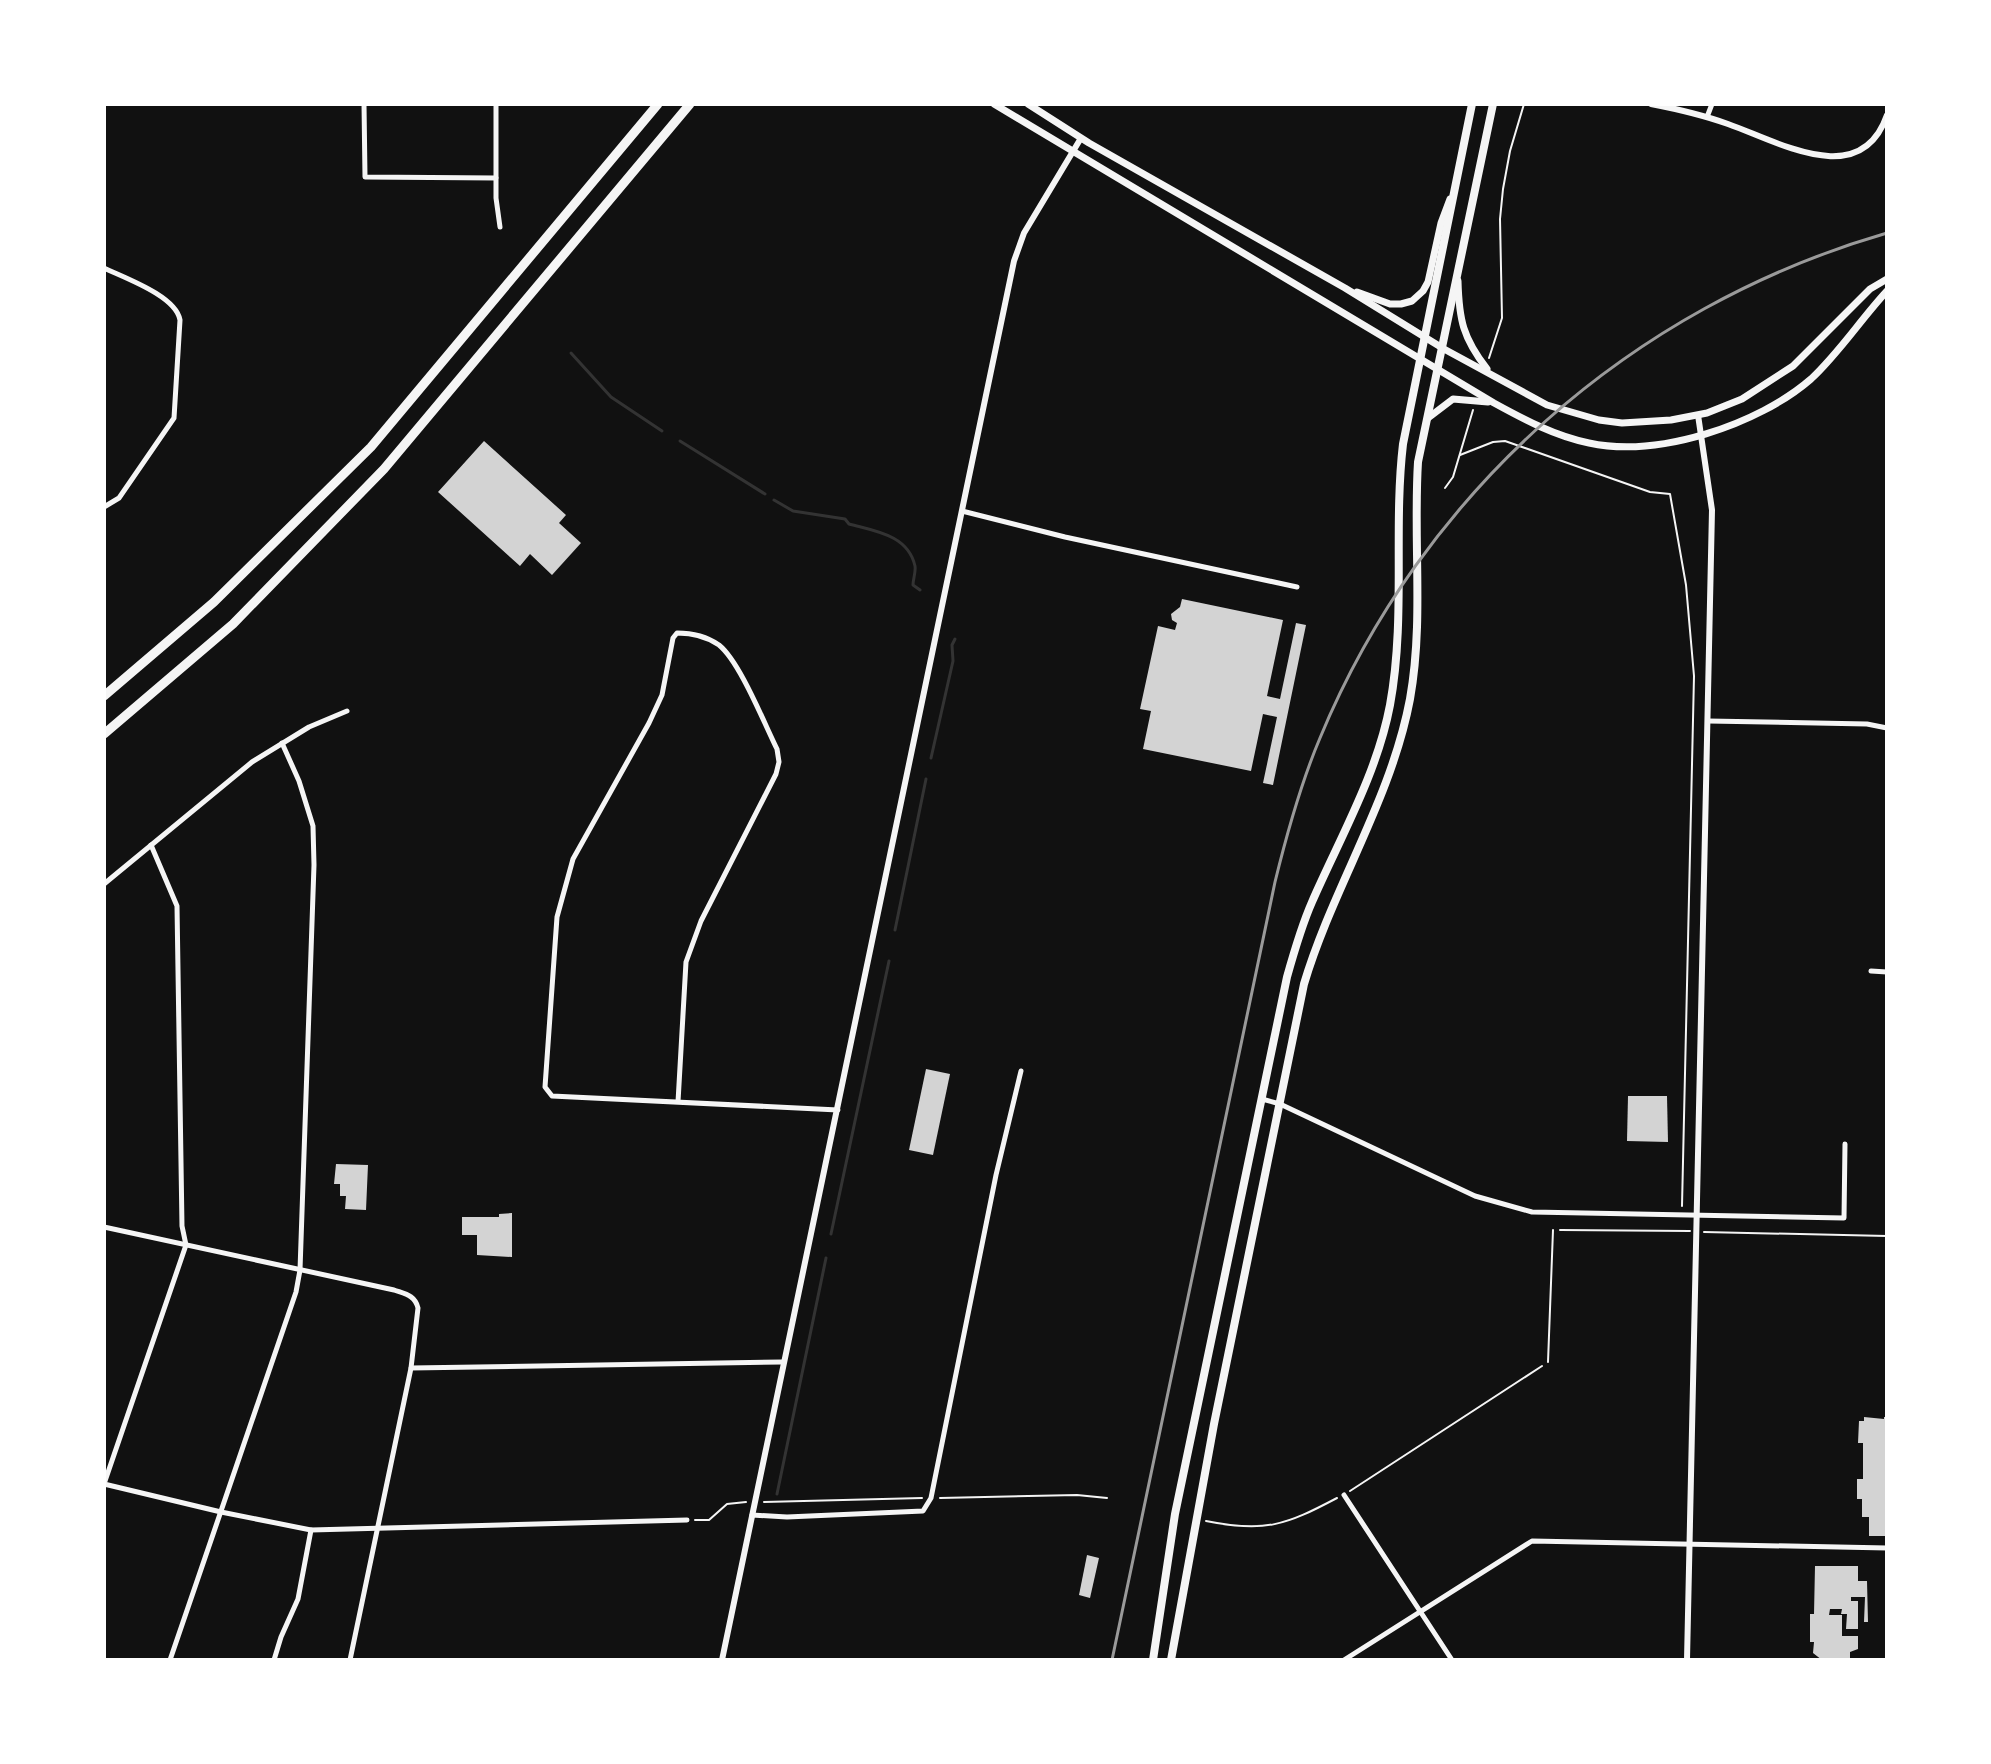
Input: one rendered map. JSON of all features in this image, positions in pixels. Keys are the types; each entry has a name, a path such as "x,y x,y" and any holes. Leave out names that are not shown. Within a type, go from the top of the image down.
{"highway":[{"path":"104,696 214,602 371,447 658,104"},
{"path":"104,734 233,624 384,469 690,104"},
{"path":"1153,1660 1175,1514 1297,943 1361,794 1390,706 1399,612 1398,487 1403,444 1472,104"},
{"path":"1171,1660 1214,1424 1304,984 1315,948 1383,792 1410,699 1418,612 1417,477 1493,104"}],"main road":[{"path":"994,104 1494,403 1563,437 1610,447 1667,443 1703,436 1741,421 1811,379 1887,291"},
{"path":"1028,104 1081,138 1345,288 1424,338 1547,405 1599,420 1644,422 1698,415 1742,399 1793,366 1870,289 1887,279"},
{"path":"1345,288 1390,304 1412,301 1423,291 1428,282 1441,223 1457,179"},
{"path":"1458,280 1459,313 1464,332 1471,349 1491,374"},
{"path":"1428,418 1453,399 1494,403"}],"street":[{"path":"364,104 365,177 496,178"},
{"path":"496,104 496,178 500,227"},
{"path":"1651,104 1707,117 1806,152 1837,157 1867,146 1882,129 1887,115"},
{"path":"1707,117 1712,104"},
{"path":"722,1660 1014,261 1024,233 1081,138"},
{"path":"104,268 169,301 179,312 180,320 174,418 119,498 104,507"},
{"path":"1687,1660 1712,510 1698,415"},
{"path":"962,511 1065,537 1297,587"},
{"path":"678,1102 686,962 701,921 776,774 779,762 777,749 731,658 710,639 689,633 677,633 673,638 662,695 573,859 557,917 545,1087 552,1096 838,1110"},
{"path":"104,884 252,762 282,743 347,711"},
{"path":"1708,721 1857,724 1887,728"},
{"path":"170,1660 296,1292 300,1270 313,826 299,781 282,743"},
{"path":"151,845 177,906 182,1226 186,1245 104,1484 311,1530 687,1520"},
{"path":"1871,971 1887,972"},
{"path":"752,1515 787,1517 923,1511 931,1498 996,1175 1021,1071"},
{"path":"1262,1098 1489,1200 1532,1212 1844,1218 1845,1144"},
{"path":"104,1227 394,1290 417,1301 411,1368 350,1660"},
{"path":"411,1368 782,1362"},
{"path":"1347,1493 1452,1660"},
{"path":"274,1660 298,1599 311,1530"},
{"path":"1344,1660 1532,1541 1887,1548"}],"lane":[{"path":"1548,1362 1553,1230"}],"path":[{"path":"1496,337 1502,318 1500,219 1503,189 1524,104"},
{"path":"1445,488 1453,477 1469,422"},
{"path":"1460,455 1493,442 1505,441 1650,492 1670,494 1684,572 1694,676 1682,1231 1553,1230"},
{"path":"1709,1232 1887,1236"},
{"path":"1205,1520 1246,1527 1295,1520 1347,1493 1548,1362"},
{"path":"687,1520 709,1520 727,1504 755,1502 1077,1495 1107,1498"}],"building":[{"path":"484,441 566,515 559,523 581,543 552,575 530,554 520,566 438,492"},
{"path":"1182,599 1283,620 1267,696 1280,699 1296,623 1306,625 1273,785 1263,783 1277,717 1263,714 1251,771 1143,749 1151,711 1140,709 1158,626 1175,630 1177,623 1172,620 1171,614 1180,607"},
{"path":"926,1069 950,1074 933,1155 909,1150"},
{"path":"1628,1096 1667,1096 1668,1142 1627,1141"},
{"path":"336,1164 368,1165 366,1210 345,1209 346,1196 340,1196 340,1184 334,1184"},
{"path":"512,1213 512,1257 477,1255 477,1235 462,1235 462,1217 499,1217 499,1214"},
{"path":"1864,1417 1887,1417 1887,1536 1869,1536 1869,1517 1862,1517 1862,1499 1857,1499 1857,1479 1863,1479 1863,1443 1858,1443 1859,1421 1864,1421"},
{"path":"1087,1555 1099,1558 1090,1598 1079,1595"},
{"path":"1815,1566 1858,1566 1858,1581 1867,1581 1868,1622 1864,1622 1865,1597 1851,1597 1851,1601 1858,1601 1858,1629 1846,1629 1847,1614 1841,1614 1842,1609 1830,1609 1829,1615 1842,1615 1842,1636 1858,1636 1858,1649 1850,1652 1850,1658 1822,1660 1813,1653 1810,1614 1814,1614"}],"waterway":[{"path":"571,353 611,397 662,431"},
{"path":"680,441 765,494"},
{"path":"774,500 793,511 845,519 849,524 898,541 911,556 915,568 913,585 920,590"},
{"path":"931,758 955,639"},
{"path":"895,930 926,779"},
{"path":"831,1234 889,961"},
{"path":"777,1494 826,1258"}],"railway":[{"path":"1112,1660 1275,882 1294,809 1313,756 1363,649 1416,566 1477,490 1546,421 1622,360 1705,309 1793,266 1887,233"}]}
